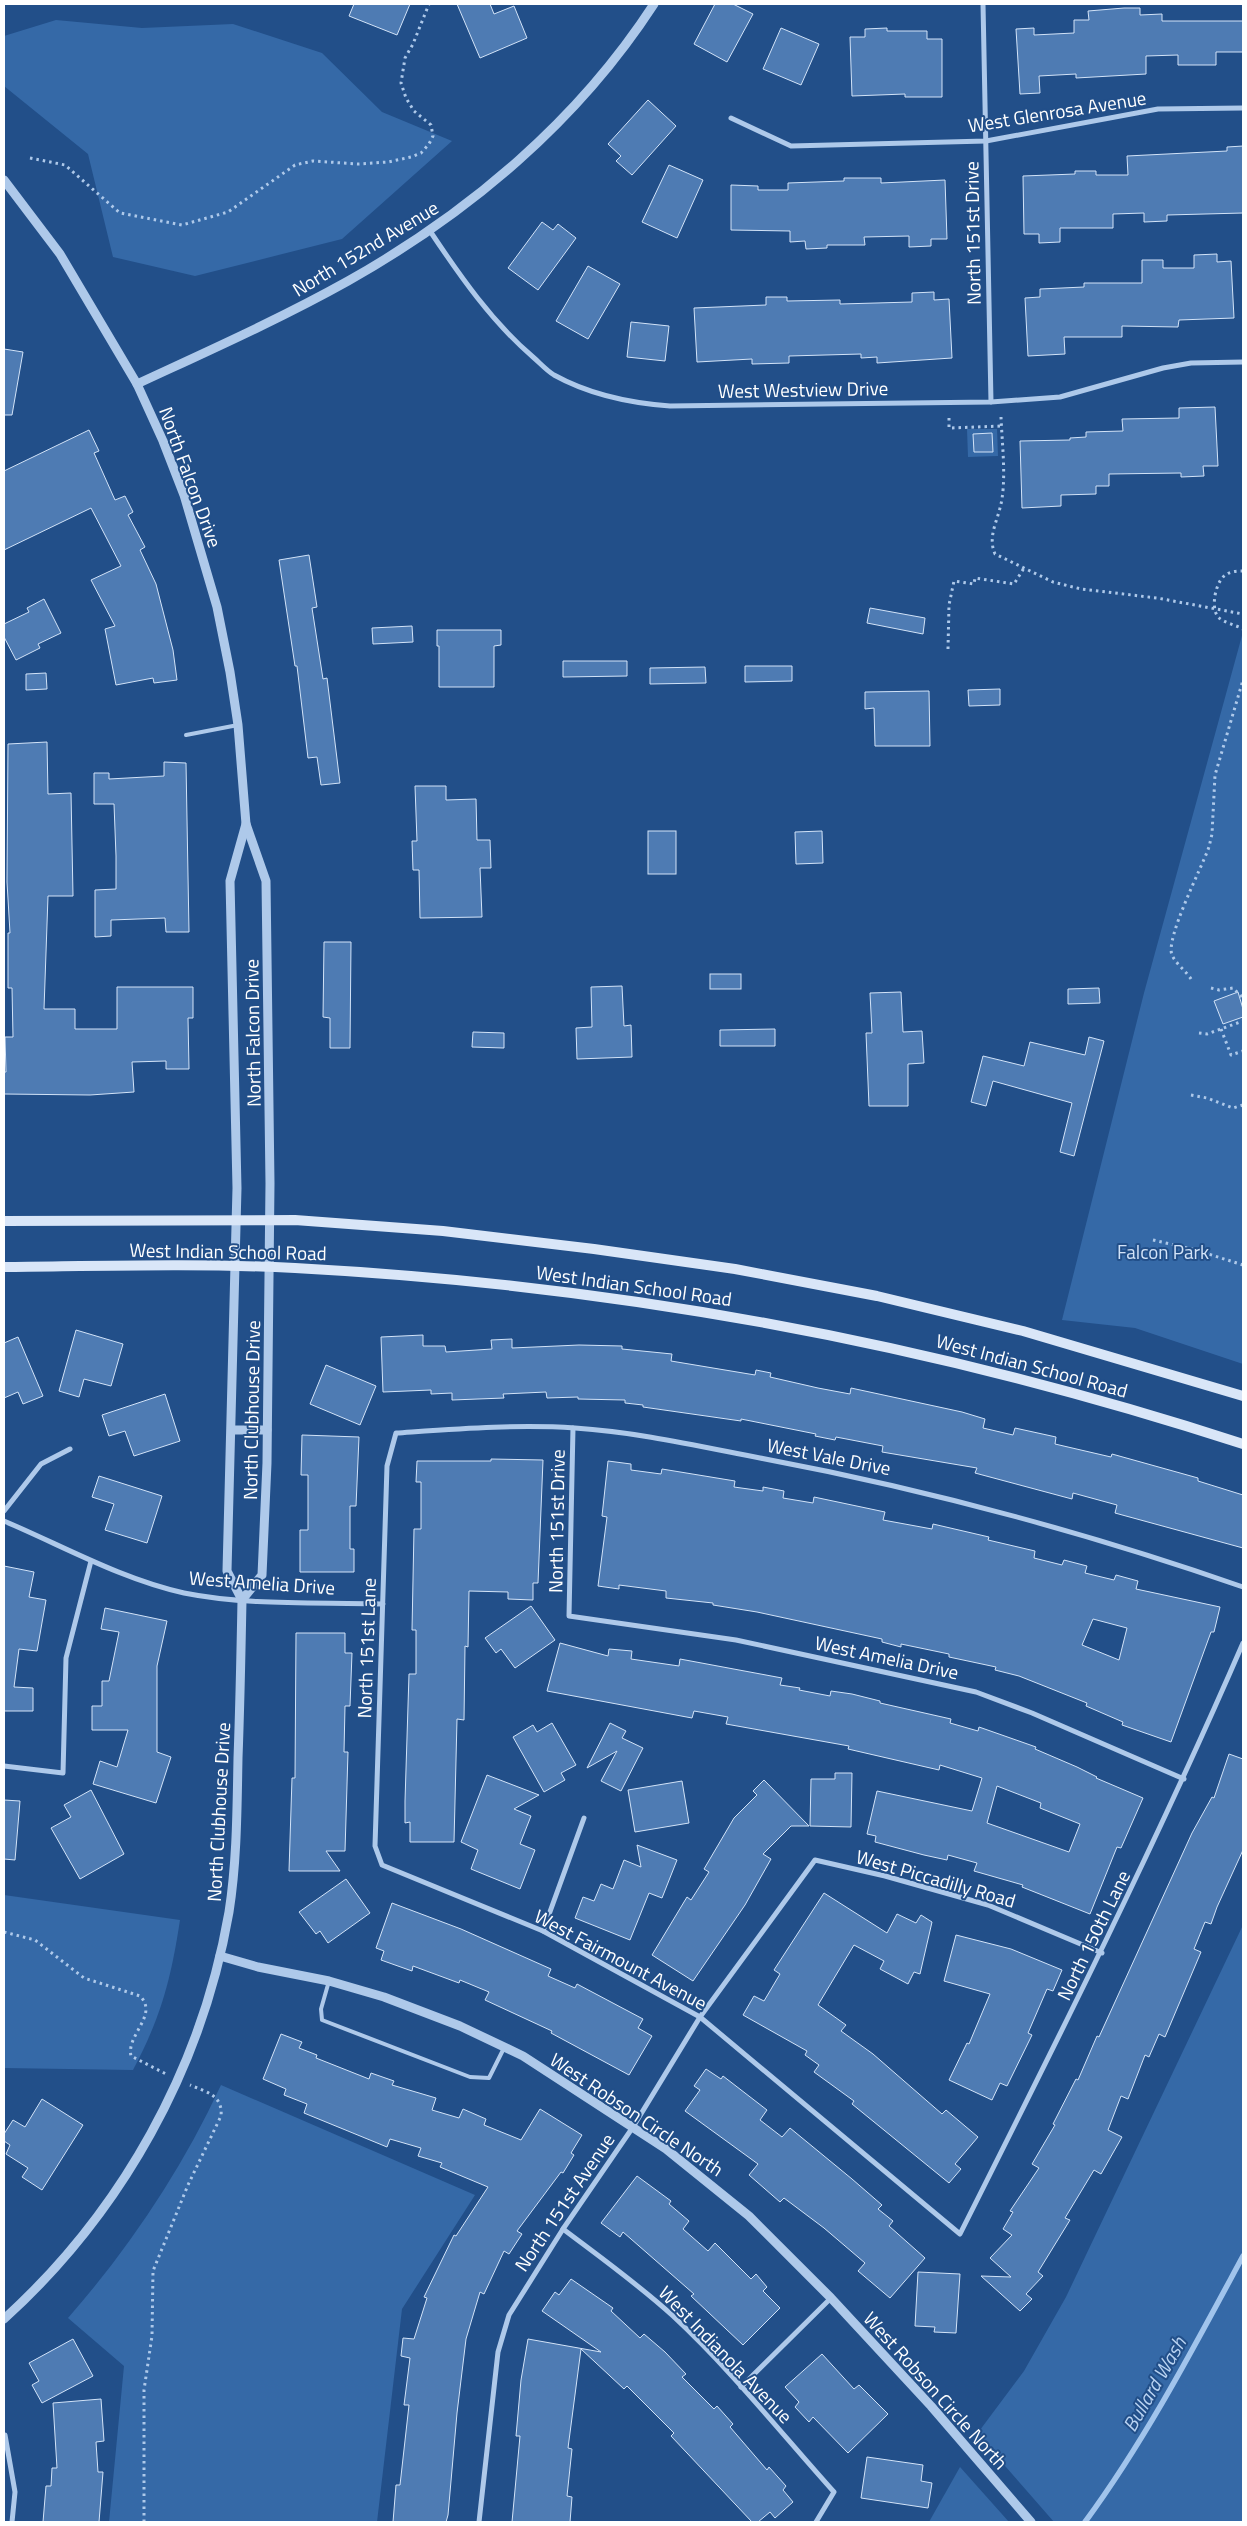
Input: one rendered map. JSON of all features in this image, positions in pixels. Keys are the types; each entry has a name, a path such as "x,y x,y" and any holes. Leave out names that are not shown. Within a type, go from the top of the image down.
{"main road":[{"name":"West Indian School Road","path":"4,1221 269,1220 443,1231 735,1269 877,1296 1023,1331 1243,1396"},
{"name":"West Indian School Road","path":"4,1267 235,1266 524,1287 780,1326 961,1363 1173,1421 1243,1444"}],"street":[{"name":"North 152nd Avenue","path":"137,384 304,304 348,281 430,231 490,185 543,139 623,49 654,4"},
{"name":"North 151st Drive","path":"983,4 991,402"},
{"name":"West Glenrosa Avenue","path":"731,118 791,146 986,141 1158,110 1243,108"},
{"name":"North Falcon Drive","path":"4,180 60,254 137,384 164,441 200,545 217,607 238,725 246,824 266,881 270,1183 269,1244"},
{"name":"West Westview Drive","path":"430,231 501,327 519,345 552,374 582,388 612,398 670,406 991,402 1060,397 1163,368 1191,363 1243,362"},
{"name":"North Falcon Drive","path":"235,1243 230,882 246,824"},
{"name":"North Clubhouse Drive","path":"4,2319 79,2242 125,2177 148,2139 190,2052 220,1956 229,1910 237,1832 242,1600 227,1571 232,1430 235,1243"},
{"name":"North Clubhouse Drive","path":"242,1600 262,1575 267,1430 269,1244"},
{"name":"West Vale Drive","path":"396,1432 464,1428 573,1428 632,1434 866,1478 1035,1520 1142,1552 1243,1587"},
{"name":"North 151st Drive","path":"568,1616 573,1428"},
{"path":"232,1430 267,1430"},
{"name":"North 151st Lane","path":"382,1864 374,1846 387,1466 396,1432"},
{"path":"4,1511 42,1464 70,1449"},
{"name":"West Amelia Drive","path":"4,1521 91,1561 140,1580 184,1593 242,1600 383,1604"},
{"path":"4,1766 63,1773 66,1658 91,1561"},
{"name":"West Amelia Drive","path":"568,1616 736,1640 976,1692 1032,1713 1184,1779"},
{"name":"North 150th Lane","path":"960,2234 1102,1953 1184,1779 1243,1644"},
{"path":"543,1931 584,1818"},
{"name":"West Piccadilly Road","path":"815,1860 885,1876 988,1905 1102,1953"},
{"name":"North 151st Avenue","path":"479,2522 500,2339 518,2298 633,2127 700,2017 815,1860"},
{"name":"West Fairmount Avenue","path":"382,1864 543,1931 700,2017 960,2234"},
{"name":"West Robson Circle North","path":"220,1956 329,1981 384,1997 460,2026 523,2056 666,2149 720,2190 749,2216 831,2298 931,2406 1030,2522"},
{"name":"West Indianola Avenue","path":"563,2229 643,2290 673,2316 741,2387 834,2492 816,2522"},
{"path":"741,2387 831,2298"},
{"path":"5,2435 15,2492 12,2522"}],"lane":[{"path":"186,735 238,725"},
{"path":"329,1981 321,2009 322,2020 470,2077 489,2078 504,2047"}],"path":[{"path":"30,158 65,165 120,213 182,225 228,212 294,166 314,161 373,163 411,157 421,153 430,144 433,136 431,125 410,104 401,83 405,58 417,35 429,4"},
{"path":"1001,417 1001,506 991,545 995,554 1053,582 1081,589 1215,608 1243,614"},
{"path":"948,418 949,428 1001,426"},
{"path":"948,649 949,605 954,581 974,584 975,578 1014,584 1024,568"},
{"path":"1243,572 1227,574 1219,582 1215,608 1216,615 1221,620 1243,629"},
{"path":"1192,979 1172,955 1171,945 1175,929 1209,847 1212,834 1215,775 1243,680"},
{"path":"1211,988 1219,990 1233,988 1239,991 1243,998"},
{"path":"1199,1033 1207,1034 1243,1021"},
{"path":"1221,1029 1231,1055 1243,1051"},
{"path":"1191,1095 1208,1098 1233,1108 1243,1105"},
{"path":"1153,1240 1243,1265"},
{"path":"4,1932 24,1936 40,1943 84,1978 140,1996 145,2005 146,2015 132,2041 130,2052 134,2059 150,2067"},
{"path":"144,2522 144,2390 152,2330 153,2271 188,2185 220,2122 222,2110 220,2101 207,2092"}],"green space":[{"path":"56,20 142,28 233,24 322,53 382,112 452,141 342,239 195,276 113,257 88,154 4,86 4,36"},
{"path":"967,429 997,429 998,456 968,457"},
{"name":"Falcon Park","path":"1243,632 1243,1364 1135,1328 1062,1320 1144,993"},
{"path":"4,1895 180,1920 164,1997 143,2051 133,2070 4,2068"},
{"path":"1243,1925 1243,2522 1054,2522 977,2434 1024,2371 1066,2297"},
{"path":"221,2085 475,2195 402,2309 377,2522 109,2522 124,2366 68,2318 112,2264 153,2207 189,2148"},
{"path":"960,2467 1009,2522 929,2522"}],"building":[{"path":"354,4 410,4 397,35 349,16"},
{"path":"457,4 490,4 494,14 514,6 527,38 480,58"},
{"path":"715,4 733,4 753,14 727,62 694,44"},
{"path":"1140,8 1140,15 1162,14 1162,21 1243,21 1243,52 1216,52 1216,65 1178,65 1178,55 1146,56 1146,74 1076,78 1076,74 1039,76 1040,93 1020,94 1016,29 1034,28 1034,35 1074,33 1074,20 1089,20 1088,11"},
{"path":"781,28 819,44 801,85 763,69"},
{"path":"887,28 887,31 927,31 927,39 942,39 942,97 905,97 905,94 852,96 850,37 865,37 865,29"},
{"path":"648,100 676,126 632,175 616,161 621,156 608,144"},
{"path":"1243,146 1243,213 1167,215 1167,221 1144,222 1144,213 1113,214 1113,228 1060,228 1060,242 1039,243 1039,234 1024,234 1023,176 1075,174 1075,171 1096,171 1096,175 1128,175 1127,156 1227,151 1227,147"},
{"path":"669,165 703,180 677,238 642,222"},
{"path":"844,178 881,178 881,183 945,180 947,239 931,239 931,246 909,247 909,236 864,237 865,245 827,245 827,248 806,249 805,241 790,242 790,231 731,230 731,185 758,186 758,190 788,190 788,183 844,181"},
{"path":"542,222 553,230 558,224 576,238 538,290 508,268"},
{"path":"1217,254 1217,262 1231,261 1234,318 1179,320 1178,327 1122,326 1122,337 1064,337 1065,354 1028,356 1025,298 1040,297 1040,289 1084,287 1084,283 1142,283 1142,260 1163,260 1163,268 1194,268 1194,255"},
{"path":"588,266 620,284 588,339 556,321"},
{"path":"934,292 934,300 949,299 952,358 877,363 877,357 861,358 861,354 789,356 789,363 752,364 752,359 697,362 694,308 766,305 766,297 787,297 787,301 840,300 840,304 912,302 912,293"},
{"path":"631,322 669,326 665,361 627,357"},
{"path":"4,349 23,352 12,415 4,415"},
{"path":"1215,407 1218,466 1203,466 1204,476 1181,477 1181,473 1109,474 1109,486 1096,486 1096,494 1061,495 1061,506 1022,508 1020,441 1070,440 1070,438 1086,437 1086,432 1123,431 1122,419 1179,418 1179,408"},
{"path":"89,430 99,451 94,453 115,500 125,496 133,512 128,515 145,547 140,550 156,584 173,650 177,680 154,683 153,678 116,685 105,629 115,626 91,580 121,566 91,508 4,550 4,471"},
{"path":"992,433 993,452 974,452 973,434"},
{"path":"309,555 317,607 312,608 323,679 327,678 340,783 321,785 317,757 308,758 297,666 295,666 279,560"},
{"path":"44,599 61,633 38,644 40,648 16,660 4,637 4,624 29,612 27,608"},
{"path":"870,608 925,618 923,634 867,623"},
{"path":"412,626 413,642 373,644 372,628"},
{"path":"437,630 501,630 501,645 494,646 494,687 439,687"},
{"path":"563,661 627,661 627,676 563,677"},
{"path":"745,666 792,666 792,681 745,682"},
{"path":"705,667 706,683 650,684 650,668"},
{"path":"46,673 47,689 26,690 26,674"},
{"path":"1000,689 1000,705 969,706 968,690"},
{"path":"929,691 930,746 875,746 874,708 865,709 865,692"},
{"path":"47,742 48,794 71,793 73,896 48,896 44,1009 75,1009 75,1029 117,1029 117,987 193,987 193,1018 188,1018 189,1069 166,1069 166,1061 132,1062 134,1092 90,1095 4,1094 4,1072 6,1072 5,1037 13,1037 12,988 8,988 8,933 10,933 7,882 8,744"},
{"path":"164,762 186,763 189,932 166,932 165,918 111,920 111,936 95,937 95,890 116,889 116,856 114,804 94,804 94,773 109,773 109,779 164,776"},
{"path":"415,786 446,786 446,800 476,799 477,840 490,840 491,868 480,868 482,917 420,918 419,870 413,870 412,841 417,841"},
{"path":"648,831 676,831 676,874 648,874"},
{"path":"822,831 823,863 796,864 795,832"},
{"path":"324,942 351,942 350,1048 330,1048 330,1018 323,1017"},
{"path":"710,974 741,974 741,989 710,989"},
{"path":"622,986 624,1026 631,1025 632,1057 577,1059 576,1028 592,1027 591,987"},
{"path":"1099,988 1100,1003 1068,1004 1068,989"},
{"path":"901,992 903,1032 922,1031 924,1063 908,1064 908,1106 869,1106 866,1033 872,1033 870,993"},
{"path":"1238,992 1243,1009 1243,1017 1223,1024 1214,1001"},
{"path":"775,1029 775,1046 720,1046 720,1030"},
{"path":"473,1032 504,1033 504,1048 472,1047"},
{"path":"1089,1037 1104,1041 1074,1156 1060,1152 1072,1103 993,1081 986,1106 971,1102 983,1056 1024,1066 1030,1042 1085,1055"},
{"path":"76,1330 123,1344 111,1386 84,1379 79,1397 59,1391"},
{"path":"423,1335 423,1346 445,1346 446,1352 492,1349 491,1340 512,1339 512,1348 579,1345 622,1346 622,1349 672,1354 671,1361 755,1375 756,1370 771,1373 770,1377 818,1388 850,1394 851,1388 962,1412 985,1419 983,1428 1013,1435 1015,1428 1056,1437 1055,1444 1111,1457 1112,1454 1198,1478 1198,1481 1243,1495 1243,1548 1115,1513 1117,1505 1073,1493 1072,1499 975,1473 977,1468 882,1452 883,1446 836,1437 835,1440 815,1436 816,1434 741,1419 741,1421 643,1407 643,1405 625,1403 625,1400 578,1399 578,1397 547,1398 546,1392 503,1394 504,1398 452,1400 452,1393 431,1394 431,1390 383,1392 381,1337"},
{"path":"18,1337 43,1396 23,1404 18,1392 4,1398 4,1343"},
{"path":"326,1365 376,1386 360,1425 310,1404"},
{"path":"165,1394 180,1441 134,1456 125,1431 109,1436 102,1415"},
{"path":"302,1435 359,1437 356,1506 350,1506 350,1549 354,1549 354,1572 300,1572 300,1530 308,1530 308,1475 301,1475"},
{"path":"491,1459 543,1460 538,1583 533,1583 533,1600 508,1599 508,1592 469,1591 468,1647 465,1646 464,1720 457,1719 454,1842 410,1842 410,1822 405,1823 405,1801 409,1674 416,1674 416,1630 412,1630 414,1529 421,1529 421,1482 416,1482 417,1461 491,1461"},
{"path":"608,1461 631,1464 631,1470 661,1474 662,1469 735,1481 734,1487 763,1491 763,1487 784,1491 783,1498 813,1503 814,1497 885,1512 883,1520 932,1529 933,1524 989,1537 988,1540 1035,1551 1034,1558 1062,1565 1064,1560 1087,1566 1085,1573 1114,1580 1116,1575 1138,1581 1136,1589 1220,1607 1214,1632 1211,1632 1171,1742 1122,1725 1123,1722 1086,1706 1087,1703 1019,1676 995,1670 996,1667 949,1657 949,1654 901,1644 901,1647 882,1642 882,1639 757,1612 713,1605 713,1603 666,1598 666,1591 619,1585 619,1589 598,1586 607,1517 602,1516","holes":["1093,1619 1127,1628 1119,1660 1082,1645"]},
{"path":"99,1476 162,1496 147,1543 105,1530 114,1504 92,1497"},
{"path":"4,1566 34,1572 29,1597 46,1600 37,1651 19,1649 14,1687 33,1688 33,1711 4,1711"},
{"path":"531,1606 555,1640 515,1668 501,1649 496,1653 485,1638"},
{"path":"105,1608 167,1621 157,1666 157,1752 171,1757 156,1803 93,1784 100,1761 117,1767 128,1730 92,1730 92,1706 102,1706 102,1681 109,1681 119,1632 101,1629"},
{"path":"296,1633 345,1633 345,1653 352,1653 350,1706 345,1706 344,1752 348,1752 345,1851 326,1851 340,1871 289,1871 292,1778 295,1778"},
{"path":"560,1643 608,1656 609,1649 632,1651 631,1659 679,1666 680,1659 782,1678 780,1685 800,1688 799,1690 830,1696 831,1691 852,1694 880,1701 880,1703 951,1719 950,1723 978,1731 979,1727 1036,1747 1035,1749 1143,1798 1121,1848 1117,1847 1090,1914 1022,1887 1023,1885 974,1871 977,1863 948,1855 947,1860 924,1855 875,1842 876,1836 867,1834 877,1791 972,1811 982,1778 940,1765 939,1770 848,1749 849,1746 726,1724 728,1717 694,1711 692,1718 547,1691","holes":["997,1786 1041,1803 1040,1808 1080,1824 1069,1852 987,1823"]},
{"path":"552,1723 576,1765 561,1773 565,1780 544,1792 513,1737 533,1725 537,1732"},
{"path":"610,1723 626,1731 622,1738 643,1748 621,1791 601,1781 617,1751 587,1768"},
{"path":"1229,1754 1243,1759 1243,1850 1211,1924 1205,1922 1194,1949 1201,1952 1165,2037 1159,2034 1149,2057 1145,2055 1128,2099 1121,2096 1108,2130 1122,2137 1101,2174 1094,2170 1065,2218 1070,2220 1038,2272 1043,2276 1026,2294 1032,2299 1020,2311 981,2276 1011,2277 990,2258 1012,2235 1003,2229 1013,2212 1010,2211 1039,2168 1032,2164 1055,2125 1053,2124 1076,2079 1078,2080 1097,2036 1099,2037 1192,1833 1212,1797 1214,1798"},
{"path":"835,1773 852,1773 851,1827 810,1826 811,1779 835,1779"},
{"path":"487,1775 539,1795 514,1809 531,1816 520,1844 535,1850 520,1889 471,1869 478,1850 461,1842"},
{"path":"764,1780 809,1826 791,1826 763,1854 771,1859 745,1905 693,1981 652,1955 687,1897 691,1900 709,1872 704,1869 734,1818 757,1795 753,1791"},
{"path":"682,1781 689,1823 635,1832 628,1790"},
{"path":"91,1790 124,1854 80,1879 51,1828 71,1817 64,1805"},
{"path":"4,1800 20,1801 15,1860 4,1859"},
{"path":"637,1845 677,1860 662,1898 649,1893 630,1940 575,1918 583,1897 594,1901 601,1884 613,1889 624,1860 641,1867"},
{"path":"346,1879 370,1913 328,1943 320,1931 316,1934 299,1912"},
{"path":"824,1893 887,1933 897,1914 916,1923 921,1915 932,1922 920,1974 914,1972 908,1984 880,1969 884,1961 854,1945 818,2005 846,2025 841,2031 873,2054 942,2114 946,2110 978,2137 955,2164 961,2169 949,2183 852,2104 854,2101 814,2072 819,2065 805,2055 807,2051 743,2015 754,1996 764,2001 780,1974 774,1970"},
{"path":"392,1903 461,1929 551,1969 548,1976 575,1988 577,1984 643,2019 638,2028 652,2036 629,2075 551,2033 552,2031 485,2000 489,1992 460,1980 459,1983 413,1966 412,1971 381,1960 384,1951 376,1948"},
{"path":"956,1935 1011,1949 1062,1970 1053,1991 1047,1989 1028,2033 1032,2035 1007,2086 1000,2083 992,2100 949,2080 967,2043 969,2044 990,1994 944,1981"},
{"path":"281,2034 302,2042 299,2048 317,2055 316,2058 369,2079 371,2073 394,2081 392,2085 436,2098 432,2110 459,2118 463,2109 486,2119 484,2125 521,2140 540,2109 582,2135 571,2153 574,2155 563,2173 561,2172 517,2231 522,2234 509,2254 504,2251 484,2294 480,2292 466,2339 446,2522 393,2522 396,2485 400,2485 409,2405 404,2405 410,2358 401,2356 403,2338 414,2339 427,2298 424,2297 454,2235 456,2236 488,2187 440,2167 442,2163 418,2156 421,2148 390,2139 387,2147 304,2113 307,2104 284,2095 286,2089 263,2079"},
{"path":"706,2069 721,2079 723,2076 767,2110 760,2120 782,2137 790,2128 852,2179 882,2205 878,2209 893,2221 889,2226 925,2258 890,2298 858,2271 865,2263 824,2228 784,2198 780,2202 749,2175 758,2164 685,2111 700,2090 694,2086"},
{"path":"42,2099 83,2125 42,2190 22,2177 28,2168 6,2154 10,2145 4,2141 4,2134 13,2120 25,2127"},
{"path":"637,2176 671,2201 669,2204 689,2221 683,2229 708,2251 715,2243 751,2279 756,2274 767,2287 763,2291 780,2308 743,2345 691,2296 694,2294 623,2232 620,2237 601,2223"},
{"path":"918,2272 960,2274 956,2333 934,2332 935,2327 915,2326"},
{"path":"571,2279 613,2308 611,2311 640,2338 644,2334 665,2352 686,2374 682,2377 714,2409 717,2406 733,2424 730,2427 767,2470 769,2467 786,2486 783,2490 793,2502 775,2518 770,2512 758,2522 752,2522 671,2436 674,2433 627,2386 624,2389 581,2349 568,2448 572,2449 567,2496 572,2497 570,2522 512,2522 520,2436 516,2436 521,2380 528,2339 601,2352 542,2311 555,2292 559,2295"},
{"path":"73,2339 93,2376 42,2403 32,2385 39,2381 29,2363"},
{"path":"822,2354 854,2389 859,2385 888,2414 848,2453 813,2417 809,2422 795,2407 799,2402 785,2387"},
{"path":"101,2399 104,2441 96,2442 98,2472 103,2472 99,2522 43,2522 46,2486 51,2486 52,2468 57,2468 53,2403"},
{"path":"867,2457 923,2465 921,2481 932,2483 928,2508 861,2498"}],"waterway":[{"name":"Bullard Wash","path":"1085,2522 1149,2425 1188,2358 1243,2256"}]}
